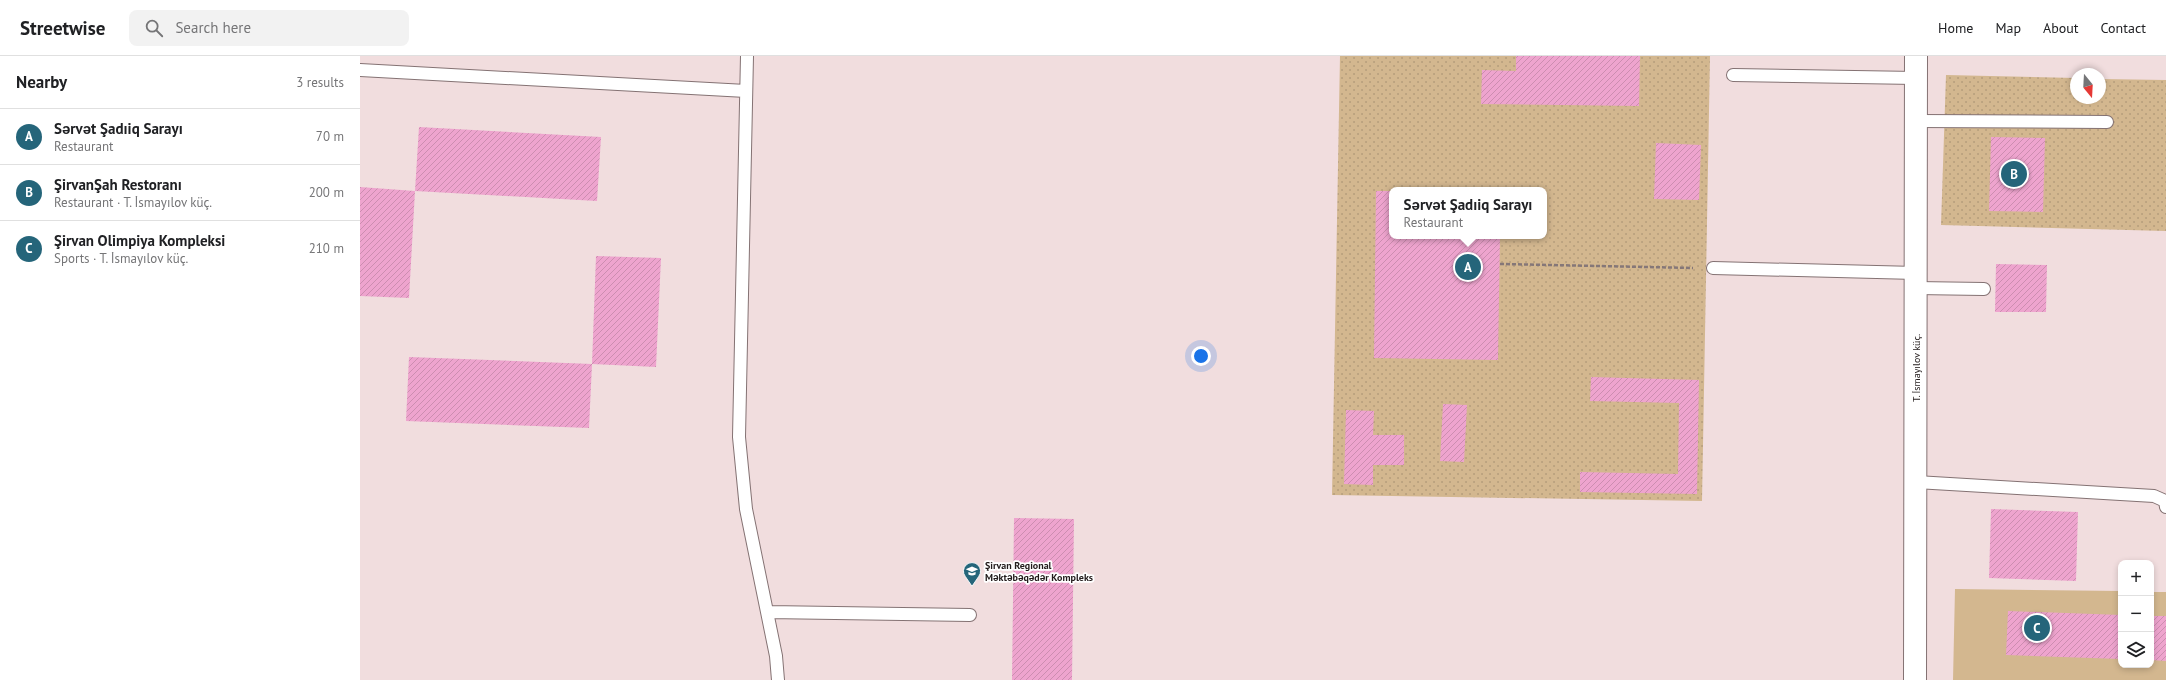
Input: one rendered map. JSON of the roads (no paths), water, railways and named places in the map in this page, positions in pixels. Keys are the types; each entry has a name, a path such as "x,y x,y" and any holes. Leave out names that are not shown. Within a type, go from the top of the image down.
{"street":[{"name":"T. İsmayılov küç.","path":"1915,680 1916,56"}],"lane":[{"path":"747,56 739,437 746,509 768,612 776,656 778,680"},
{"path":"360,70 746,91"},
{"path":"1733,75 1916,78"},
{"path":"1916,121 2107,122"},
{"path":"1713,268 1916,281 1984,289"},
{"path":"1916,482 2154,496 2165,501 2166,507"},
{"path":"768,612 970,615"}],"place":[{"name":"ŞirvanŞah Restoranı","path":"2014,174"},
{"name":"Sərvət Şadıiq Sarayı","path":"1468,267"},
{"name":"Şirvan Regional Məktəbəqədər Kompleks","path":"972,586"},
{"name":"Şirvan Olimpiya Kompleksi","path":"2037,628"}]}
